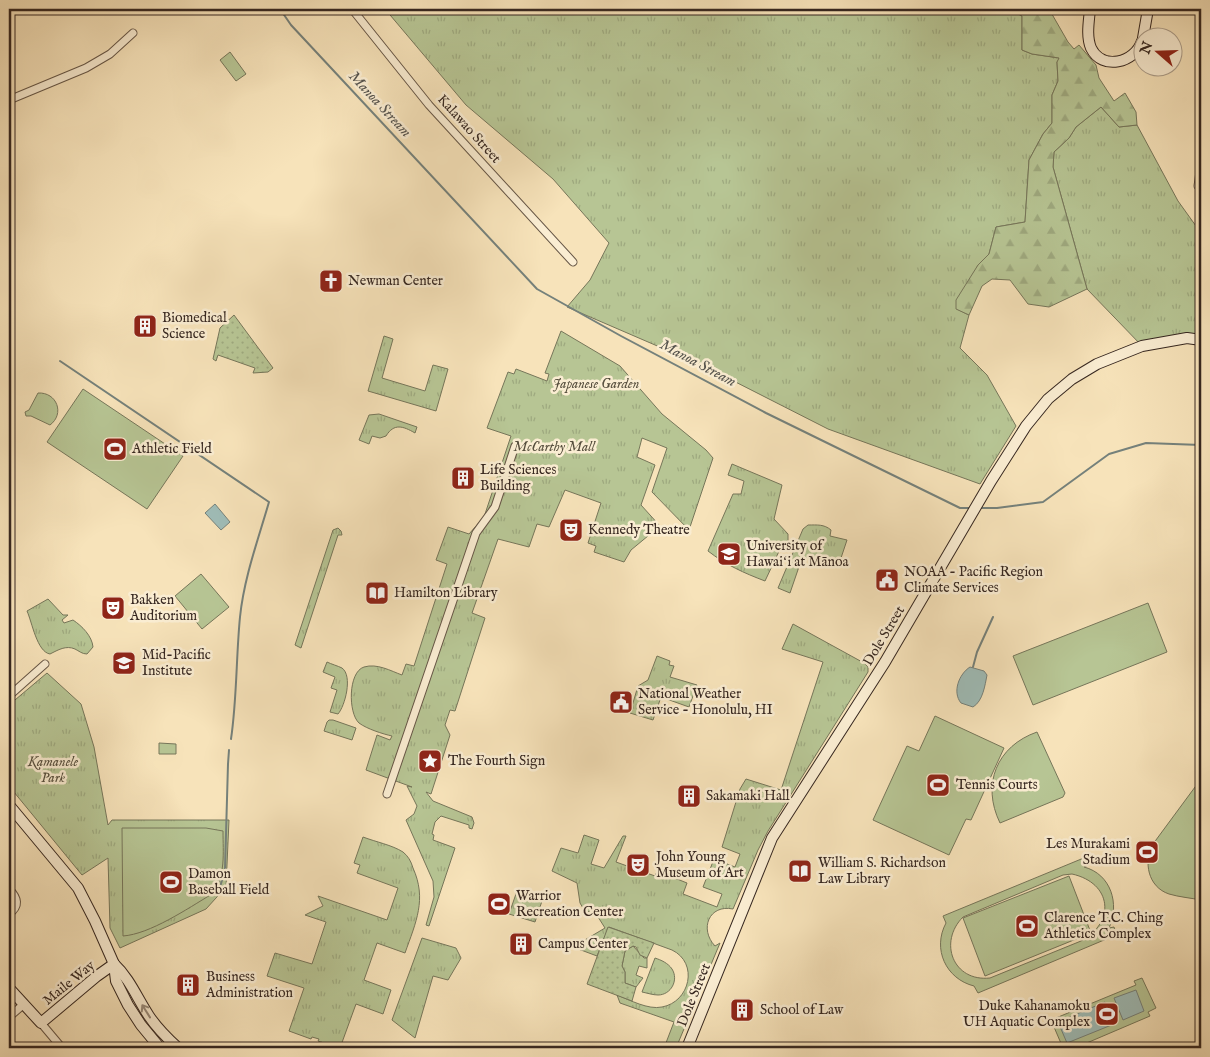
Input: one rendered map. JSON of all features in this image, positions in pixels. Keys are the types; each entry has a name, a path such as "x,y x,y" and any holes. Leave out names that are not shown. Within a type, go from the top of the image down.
{"street":[{"name":"Kalawao Street","path":"352,9 429,105 573,262"},
{"path":"1090,9 1089,41 1092,49 1100,59 1112,62 1126,59 1132,55"},
{"path":"1145,28 1148,9"},
{"path":"9,100 86,68 110,54 133,33"},
{"path":"1198,186 1201,164"},
{"name":"Dole Street","path":"687,1048 772,838 885,662 991,481 1026,426 1048,399 1072,379 1097,364 1142,346 1187,338 1201,340"},
{"path":"387,794 476,533 496,507 515,446"},
{"path":"9,696 45,664"},
{"path":"9,805 78,888 114,964 116,981 141,1025 160,1048"},
{"path":"9,889 17,901 15,908 9,914"},
{"path":"114,964 127,977 150,1017 164,1036 178,1048"},
{"name":"Maile Way","path":"41,1023 96,976 114,964"},
{"path":"9,988 62,1048"},
{"path":"9,1017 24,1004"}],"green space":[{"path":"385,9 1009,9 1022,16 1022,50 1032,54 1060,58 1057,62 1058,81 1052,95 1052,123 1043,134 1029,160 1025,222 996,227 989,254 978,265 957,309 969,315 960,348 987,375 1016,426 980,484 828,429 706,367 567,307 590,280 609,243 553,179 466,105"},
{"path":"1009,9 1049,9 1068,42 1074,49 1079,45 1096,65 1099,78 1114,101 1125,93 1136,112 1137,125 1119,127 1101,107 1076,127 1069,138 1054,152 1053,167 1087,289 1049,307 1028,304 1010,280 992,279 982,286 969,315 956,309 956,300 978,265 989,254 996,227 1025,222 1029,160 1043,134 1052,123 1052,95 1058,81 1057,62 1059,58 1032,54 1022,50 1022,16"},
{"path":"230,52 246,74 236,81 220,60"},
{"path":"1101,107 1119,127 1137,125 1178,201 1201,233 1201,340 1142,346 1087,289 1053,167 1054,152 1069,138 1076,127"},
{"path":"234,315 273,368 268,372 253,373 255,368 218,355 216,361 213,359 220,328"},
{"name":"McCarthy Mall","path":"561,331 620,366 662,414 713,458 689,530 652,492 667,448 642,438 637,457 655,465 641,505 660,526 631,550 624,562 594,552 596,546 588,543 601,503 565,490 549,527 537,524 529,547 498,539 472,613 485,618 455,711 450,710 445,725 450,735 431,794 426,792 433,801 472,817 474,823 472,829 469,828 469,825 441,816 435,822 432,834 434,835 433,840 455,848 429,926 426,925 434,897 433,881 406,820 414,814 417,806 407,786 412,787 366,770 377,735 390,740 392,736 371,729 359,723 355,718 351,693 352,684 359,670 364,667 379,667 402,675 406,664 414,666 447,564 436,560 448,527 469,534 484,517 511,436 487,428 508,372 514,374 516,369 547,381 549,374 545,373"},
{"path":"384,336 393,339 382,378 425,391 433,365 448,369 436,411 368,391"},
{"name":"Athletic Field","path":"83,389 183,456 147,509 47,442"},
{"path":"38,393 50,396 57,404 57,415 50,425 31,416 26,416 25,412 29,410"},
{"path":"379,414 417,427 415,433 396,427 386,436 380,438 372,436 369,444 359,440 369,415"},
{"path":"732,464 782,485 774,519 788,534 788,545 781,547 765,581 735,568 708,551 733,494 741,494 744,481 728,475"},
{"path":"808,525 826,527 831,530 830,536 847,540 838,567 808,557 802,558 790,593 778,588 803,529"},
{"path":"338,528 342,535 338,535 301,648 295,645 333,530"},
{"path":"201,574 229,607 202,629 175,596"},
{"path":"48,599 63,615 68,615 62,620 64,623 73,620 89,635 93,647 87,654 75,649 62,648 50,654 42,648 27,611"},
{"path":"1148,603 1167,652 1033,705 1013,656"},
{"path":"793,624 864,663 868,667 868,672 768,831 733,909 725,908 718,910 709,919 707,926 710,939 715,946 720,943 676,1048 664,1048 674,1022 620,1003 617,995 639,1004 657,1008 672,1004 685,990 688,982 686,964 672,950 609,927 597,956 573,947 605,928 593,909 586,913 580,903 577,883 552,871 561,848 578,853 584,835 599,840 591,864 604,868 623,836 626,836 616,862 655,876 659,867 673,872 672,877 687,883 683,894 717,907 722,894 703,887 714,859 735,867 740,854 722,847 740,789 746,779 781,790 823,662 782,649"},
{"path":"657,656 670,661 669,665 674,666 670,677 697,685 689,707 661,697 653,720 630,713 638,686 648,680"},
{"path":"327,662 342,668 347,677 347,691 338,714 330,712 337,690 331,688 335,677 323,672"},
{"name":"Kamanele Park","path":"47,673 81,704 94,747 108,825 112,820 229,820 226,887 206,909 120,948 110,928 108,858 82,875 9,786 9,705"},
{"name":"Tennis Courts","path":"935,716 1004,748 971,820 966,819 949,855 873,820 907,746 919,751"},
{"path":"329,720 356,728 352,740 324,731"},
{"path":"1037,732 1065,793 1063,797 1000,823 994,808 992,794 996,768 1012,747 1023,738"},
{"path":"159,743 176,744 176,754 159,754"},
{"path":"1198,783 1201,783 1201,900 1162,891 1152,880 1148,866 1148,858 1153,844"},
{"name":"Damon Baseball Field","path":"122,828 206,828 223,831 222,872 212,894 156,926 145,931 123,936"},
{"path":"363,837 394,847 408,857 417,879 420,900 416,921 405,953 377,943 364,980 391,990 383,1014 356,1004 340,1048 338,1048 318,1041 319,1039 312,1037 311,1039 289,1031 304,988 267,976 275,953 312,964 326,922 305,915 323,906 318,896 387,920 398,888 357,873 360,865 354,863"},
{"path":"1091,855 1095,862 1084,867 1101,876 1111,891 1114,909 1109,928 1114,927 1116,935 978,993 974,986 956,977 944,962 941,953 941,943 946,923 943,916","holes":["1072,874 1085,879 1102,894 1105,904 1100,924 1081,941 990,978 977,978 967,974 953,958 951,938 955,927 963,917 1063,875"]},
{"name":"Clarence T.C. Ching Athletics Complex","path":"1069,876 1091,933 985,976 963,918"},
{"path":"517,891 543,898 535,922 509,914"},
{"path":"608,927 654,943 647,958 640,955 636,947 633,946 625,951 622,966 625,972 625,983 636,987 632,1001 587,984"},
{"path":"422,938 456,948 461,958 448,980 433,976 415,1038 392,1020"},
{"path":"633,946 644,958 647,958 647,968 639,966 636,975 643,978 636,987 625,983 625,972 622,966 625,951"},
{"path":"655,958 672,969 675,978 670,990 656,995 642,992"},
{"name":"Duke Kahanamoku UH Aquatic Complex","path":"1142,978 1156,1008 1148,1012 1150,1016 1075,1048 1063,1048 1051,1020 1136,985 1134,981"}],"water":[{"path":"215,504 230,522 221,530 205,513"},
{"path":"970,667 984,671 987,675 981,697 973,707 961,703 957,694 960,679"},
{"path":"1136,990 1144,1011 1123,1020 1114,998"},
{"path":"1105,1002 1114,1024 1067,1043 1058,1022"}],"waterway":[{"name":"Manoa Stream","path":"280,9 291,25 537,289 766,413 960,508 971,508"},
{"path":"60,361 269,502 252,559 242,602 231,739"},
{"name":"Manoa Stream","path":"980,508 997,508 1043,502 1109,454 1146,443 1201,445"},
{"path":"973,667 977,652 993,617"},
{"path":"219,891 225,869 229,750"}],"place":[{"name":"Newman Center","path":"331,281"},
{"name":"Biomedical Science","path":"145,326"},
{"name":"Athletic Field","path":"115,449"},
{"name":"Life Sciences Building","path":"463,478"},
{"name":"Kennedy Theatre","path":"571,530"},
{"name":"University of Hawaiʻi at Mānoa","path":"729,554"},
{"name":"NOAA - Pacific Region Climate Services","path":"887,580"},
{"name":"Hamilton Library","path":"377,593"},
{"name":"Bakken Auditorium","path":"113,608"},
{"name":"Mid-Pacific Institute","path":"124,663"},
{"name":"National Weather Service - Honolulu, HI","path":"621,702"},
{"name":"The Fourth Sign","path":"430,761"},
{"name":"Tennis Courts","path":"938,785"},
{"name":"Sakamaki Hall","path":"689,796"},
{"name":"Les Murakami Stadium","path":"1147,852"},
{"name":"John Young Museum of Art","path":"638,865"},
{"name":"William S. Richardson Law Library","path":"800,871"},
{"name":"Damon Baseball Field","path":"171,882"},
{"name":"Warrior Recreation Center","path":"499,904"},
{"name":"Clarence T.C. Ching Athletics Complex","path":"1027,926"},
{"name":"Campus Center","path":"521,944"},
{"name":"Business Administration","path":"188,985"},
{"name":"School of Law","path":"742,1010"},
{"name":"Duke Kahanamoku UH Aquatic Complex","path":"1107,1014"}],"park label":[{"name":"Japanese Garden","path":"596,384"}]}
